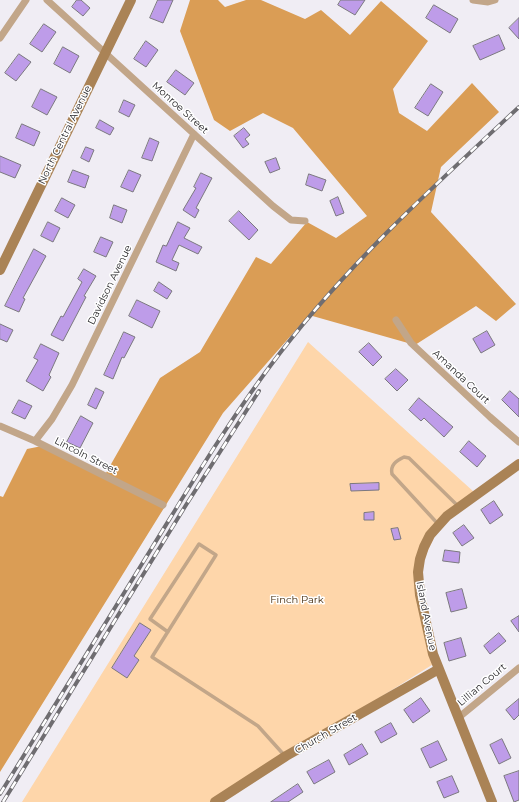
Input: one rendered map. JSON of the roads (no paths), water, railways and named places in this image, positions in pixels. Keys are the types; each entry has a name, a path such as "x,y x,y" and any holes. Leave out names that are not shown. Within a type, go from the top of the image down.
{"street":[{"path":"0,38 26,0"},
{"name":"Monroe Street","path":"47,0 273,206 292,220 305,221"},
{"name":"North Central Avenue","path":"0,270 131,0"},
{"path":"473,0 484,2 495,0"},
{"name":"Davidson Avenue","path":"35,441 52,419 72,385 194,134"},
{"name":"Amanda Court","path":"396,320 411,343 519,442"},
{"name":"Lincoln Street","path":"0,426 35,441 163,505"},
{"name":"Island Avenue","path":"492,802 433,654 418,583 420,559 424,547 438,524 519,464"},
{"name":"Lillian Court","path":"458,718 519,668"},
{"name":"Church Street","path":"215,802 286,756 439,669"}],"lane":[{"path":"438,524 392,474 391,469 394,463 404,457 409,458 459,507"},
{"path":"168,632 150,619 198,544 216,555 168,632 152,657 258,726 286,756"}],"railway":[{"path":"0,794 214,448 280,353 335,287 394,225 519,107"},
{"path":"3,802 186,505 259,391"}],"park label":[{"name":"Finch Park","path":"297,600"}]}
